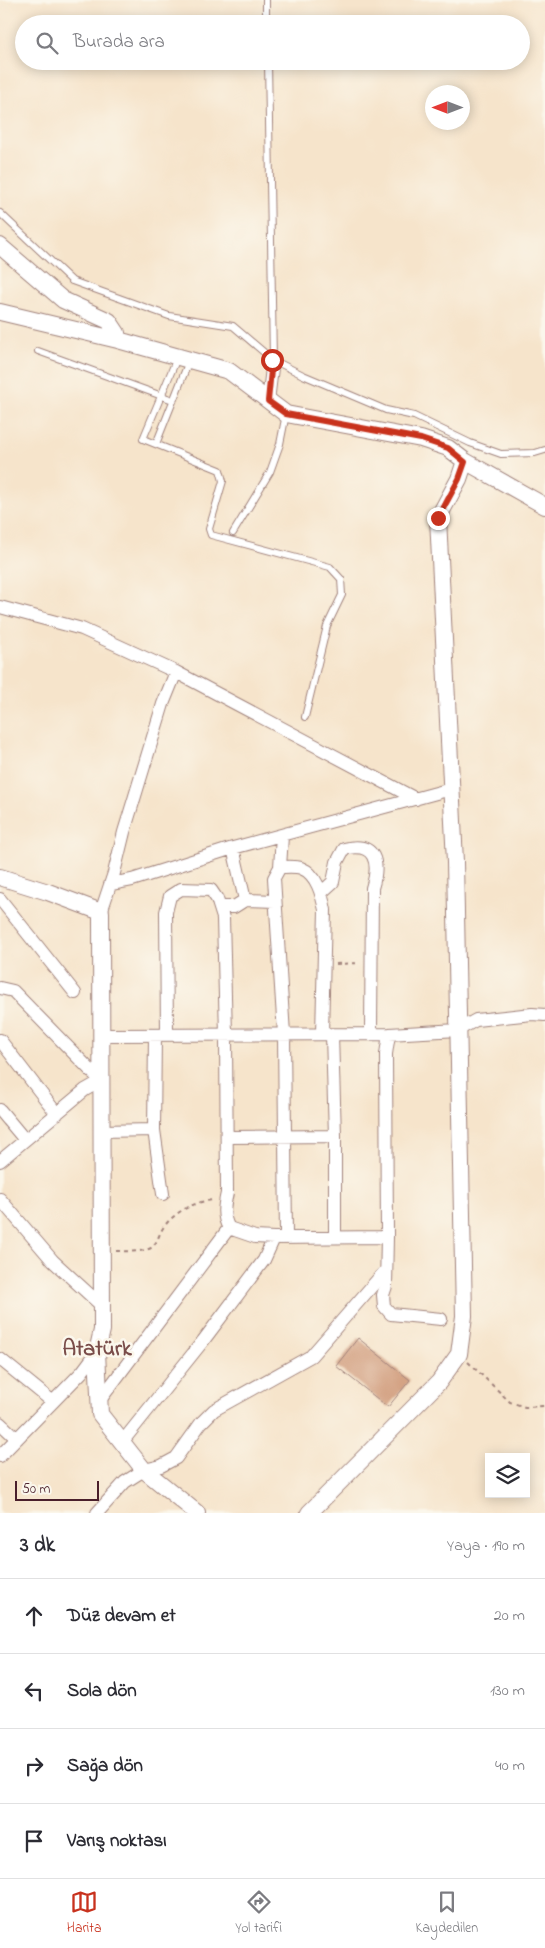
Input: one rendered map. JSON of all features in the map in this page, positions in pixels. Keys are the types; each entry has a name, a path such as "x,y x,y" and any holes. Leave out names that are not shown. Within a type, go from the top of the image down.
{"street":[{"path":"0,246 63,300 109,321 117,333 118,340"},
{"path":"0,312 118,340 229,371 286,414 421,439 448,448 465,462 545,506"},
{"path":"268,401 272,360"},
{"path":"309,1513 440,1382 459,1354 464,1316 455,862 438,518 459,479 465,462"},
{"path":"0,607 82,629 176,672 416,798"},
{"path":"176,672 162,704 124,832 111,884 101,912 102,1330 97,1352 100,1414 144,1470 191,1511"},
{"path":"111,884 132,880 233,848 451,789"},
{"path":"123,1441 203,1341 280,1238 285,1136 284,1034 274,878 280,868 282,836"},
{"path":"322,892 333,882 336,862 344,849 354,846 365,849 374,855 377,873 372,888 371,1034"},
{"path":"233,848 245,900"},
{"path":"280,868 301,868 314,879 322,892 325,910 324,964 327,1034 335,1136 335,1237"},
{"path":"0,877 48,892 101,912"},
{"path":"162,1194 154,1130 161,1035 166,912 170,896 181,889 211,890 220,907 223,918 227,1136 226,1200 223,1212 229,1228"},
{"path":"0,899 75,993"},
{"path":"220,907 234,907 245,900 275,901"},
{"path":"0,988 13,991 101,1081"},
{"path":"101,1035 389,1034 458,1030 476,1020 532,1014 545,1015"},
{"path":"389,1034 386,1054 387,1237 386,1286 382,1294 384,1306 391,1314 441,1319"},
{"path":"0,1040 57,1114"},
{"path":"0,1161 85,1090 101,1081"},
{"path":"0,1110 25,1140"},
{"path":"101,1131 154,1130"},
{"path":"227,1136 335,1136"},
{"path":"0,1199 53,1261 102,1306"},
{"path":"229,1228 255,1237 387,1237"},
{"path":"100,1400 229,1228"},
{"path":"97,1513 125,1482 144,1470 161,1466 176,1458 201,1424 214,1410 311,1356 386,1270"},
{"path":"0,1456 82,1372 97,1352"},
{"path":"0,1359 53,1402"},
{"path":"0,1423 17,1439"}],"lane":[{"path":"266,0 266,15"},
{"path":"268,70 272,360"},
{"path":"0,213 72,281 169,316 233,326 272,360 386,410 414,416 470,443 501,454 535,453 545,450"},
{"path":"38,351 173,400"},
{"path":"184,358 161,396 143,439 216,467 222,473 223,481 209,529 211,535 330,567 341,579 342,595 327,626 305,717"},
{"path":"156,444 173,400 184,358"},
{"path":"234,533 270,472 280,444 286,414"}],"path":[{"path":"324,964 371,963"},
{"path":"102,1251 142,1252 154,1246 164,1227 186,1208 203,1201 226,1200"},
{"path":"459,1354 510,1402 525,1407 545,1406"}],"building":[{"path":"358,1338 410,1380 388,1407 336,1366"}],"district":[{"name":"Atatürk","path":"97,1350"}],"route":[{"path":"272,360 268,401 286,414 421,439 448,448 465,462 459,479 438,518"}]}
